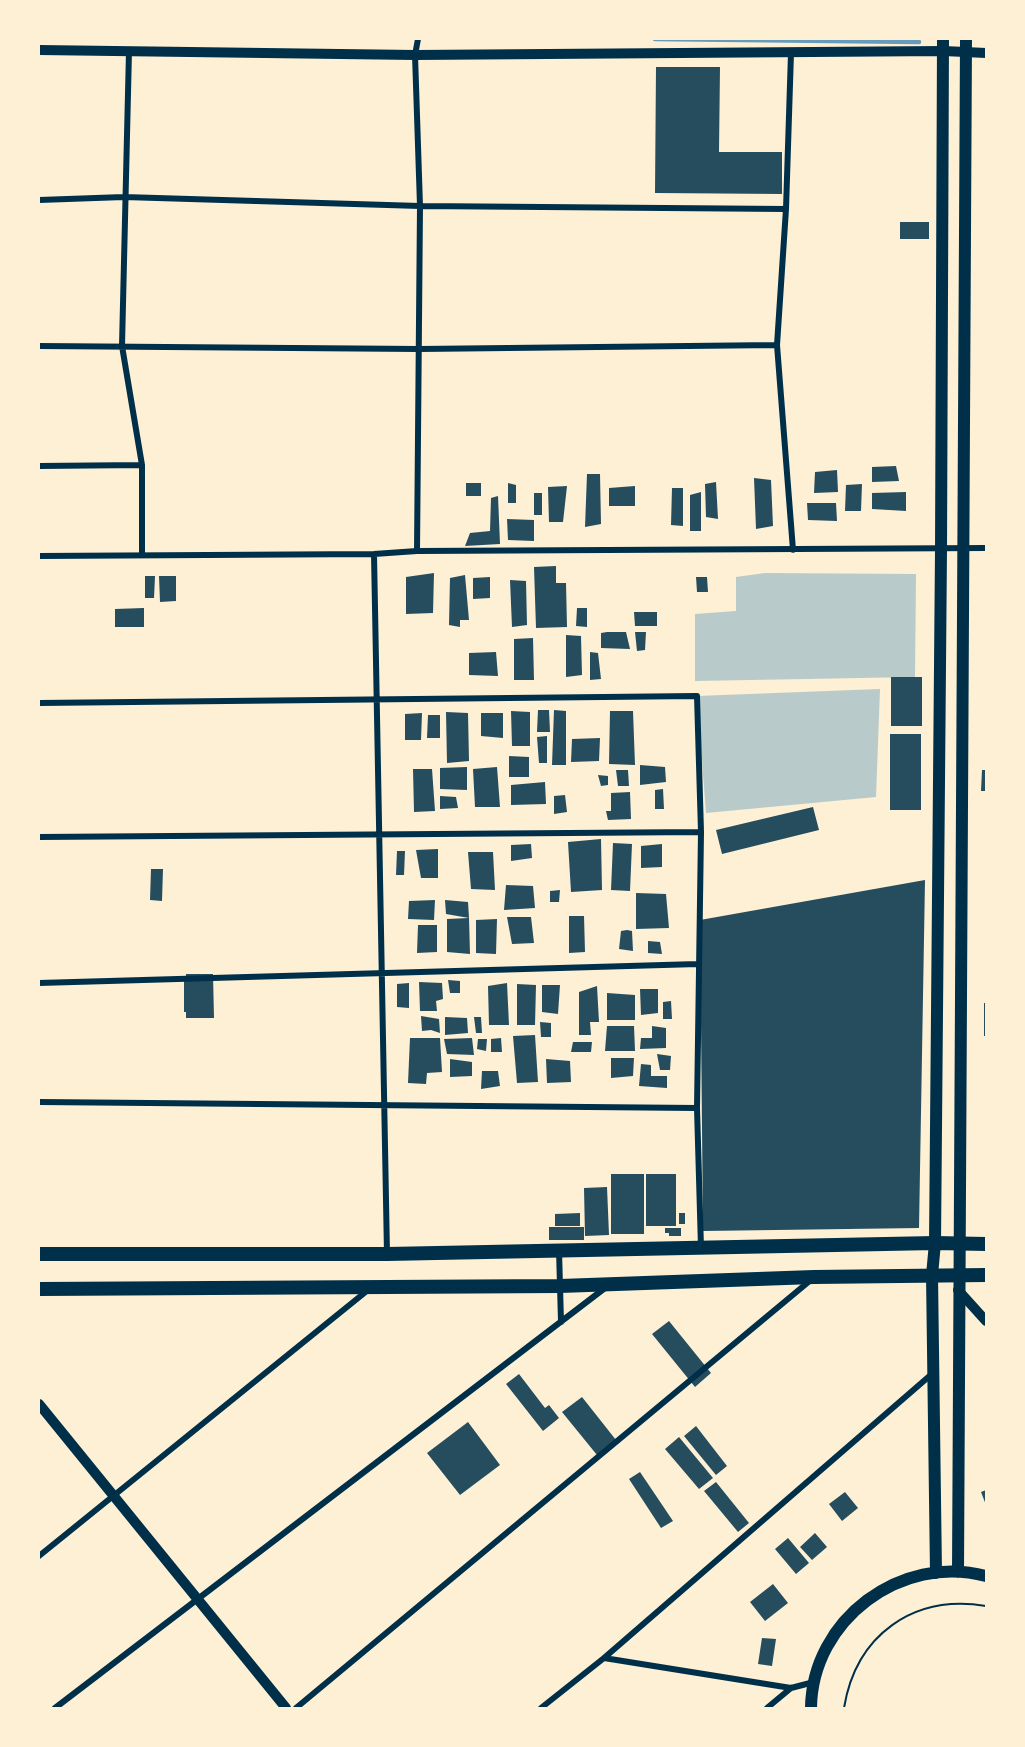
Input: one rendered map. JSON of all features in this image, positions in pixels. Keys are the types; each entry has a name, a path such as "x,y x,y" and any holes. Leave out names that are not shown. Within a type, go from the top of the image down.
{"main road":[{"path":"958,1572 966,39"},
{"path":"936,1573 932,1275 935,1243 944,45"},
{"path":"39,1254 387,1254 935,1243 986,1244"},
{"path":"39,1289 560,1286 814,1277 986,1275"},
{"path":"812,1708 814,1682 830,1641 837,1629 867,1599 892,1584 912,1577 958,1572 986,1576"}],"street":[{"path":"417,551 420,206 415,55 418,39"},
{"path":"39,50 415,55 791,53 944,45 965,52 986,53"},
{"path":"129,51 122,346 142,465 142,555"},
{"path":"791,53 786,209 777,345 793,550"},
{"path":"39,200 124,197 420,206 786,209"},
{"path":"39,346 419,349 777,345"},
{"path":"39,466 142,465"},
{"path":"39,556 374,554 417,551 986,548"},
{"path":"374,554 387,1254"},
{"path":"39,704 697,696 701,832 697,1107 701,1248"},
{"path":"39,837 701,832"},
{"path":"39,982 698,964"},
{"path":"39,1102 697,1107"},
{"path":"559,1250 561,1322"},
{"path":"296,1708 814,1277"},
{"path":"55,1708 610,1284"},
{"path":"39,1556 373,1286"},
{"path":"958,1290 986,1321"},
{"path":"541,1708 603,1658 933,1373"},
{"path":"39,1404 286,1708"},
{"path":"603,1658 791,1688 814,1682"},
{"path":"767,1708 791,1688"}],"path":[{"path":"844,1708 851,1678 858,1663 878,1637 890,1626 904,1617 934,1606 967,1602 986,1606"}],"shaded area":[{"path":"765,573 916,574 915,677 695,681 695,614 736,611 736,577"},
{"path":"880,689 876,797 706,813 697,696"}],"building":[{"path":"656,67 720,67 719,152 782,152 782,194 655,193"},
{"path":"900,222 929,222 929,239 900,239"},
{"path":"896,466 899,481 872,482 872,467"},
{"path":"837,470 838,492 814,493 815,472"},
{"path":"587,474 600,474 601,524 585,527"},
{"path":"754,478 771,480 773,526 756,529"},
{"path":"716,482 718,519 706,517 705,484"},
{"path":"466,483 481,483 481,496 466,496"},
{"path":"508,483 516,485 516,503 508,503"},
{"path":"862,484 861,511 845,511 846,485"},
{"path":"567,486 563,522 549,522 548,487"},
{"path":"635,486 635,506 609,506 609,488"},
{"path":"672,488 683,488 683,526 671,525"},
{"path":"701,492 701,531 690,531 690,495"},
{"path":"906,492 906,511 872,509 872,493"},
{"path":"534,493 542,493 542,515 534,515"},
{"path":"498,496 500,544 465,546 470,533 490,531 491,498"},
{"path":"807,503 836,503 837,521 808,520"},
{"path":"507,519 534,520 534,541 508,540"},
{"path":"556,566 556,583 566,583 567,627 536,628 534,567"},
{"path":"434,573 433,613 406,614 406,577"},
{"path":"465,575 469,620 460,620 460,627 449,625 450,578"},
{"path":"145,576 155,576 154,598 145,598"},
{"path":"159,576 176,576 176,601 160,602"},
{"path":"490,577 490,598 473,599 473,578"},
{"path":"696,577 707,577 708,592 697,592"},
{"path":"510,580 526,581 527,625 512,627"},
{"path":"144,608 144,627 115,627 115,609"},
{"path":"577,608 587,608 587,627 576,626"},
{"path":"634,612 657,612 657,626 635,626"},
{"path":"626,632 630,649 601,648 601,633"},
{"path":"635,632 646,632 645,650 637,651"},
{"path":"566,635 581,636 582,675 566,677"},
{"path":"533,638 534,680 514,680 514,639"},
{"path":"496,652 498,676 469,675 469,653"},
{"path":"590,652 598,653 601,679 590,680"},
{"path":"891,677 922,677 922,726 891,726"},
{"path":"538,710 549,710 550,732 537,732"},
{"path":"554,710 566,711 566,765 552,765"},
{"path":"511,711 530,712 530,746 512,746"},
{"path":"610,711 633,711 635,765 609,764"},
{"path":"446,712 468,713 469,761 447,763"},
{"path":"422,713 421,740 405,740 405,714"},
{"path":"481,713 503,713 503,738 481,736"},
{"path":"428,715 440,715 440,738 427,738"},
{"path":"890,734 921,734 921,810 890,810"},
{"path":"547,736 547,763 539,763 537,737"},
{"path":"600,738 599,761 571,762 572,739"},
{"path":"509,756 529,757 529,777 509,777"},
{"path":"640,765 665,767 666,782 640,785"},
{"path":"467,767 467,790 440,789 440,768"},
{"path":"497,767 500,807 475,807 473,769"},
{"path":"413,769 432,769 435,811 414,812"},
{"path":"616,770 628,770 629,786 618,786"},
{"path":"982,770 986,770 986,791 981,791"},
{"path":"598,775 608,776 608,785 601,786"},
{"path":"545,782 546,804 511,805 511,785"},
{"path":"663,789 664,809 655,809 655,790"},
{"path":"630,792 631,819 608,820 606,811 611,811 611,793"},
{"path":"565,795 567,812 554,814 554,796"},
{"path":"440,796 456,797 458,808 440,809"},
{"path":"813,807 819,830 722,854 716,830"},
{"path":"601,839 602,890 571,892 568,842"},
{"path":"613,843 632,844 630,891 611,890"},
{"path":"531,844 532,858 511,861 511,845"},
{"path":"662,844 662,867 641,868 641,846"},
{"path":"438,849 438,878 421,878 416,850"},
{"path":"397,851 405,851 404,875 396,875"},
{"path":"468,852 493,852 495,890 471,889"},
{"path":"151,869 163,869 162,901 150,900"},
{"path":"925,880 919,1228 703,1231 700,920"},
{"path":"506,885 533,886 535,908 504,910"},
{"path":"560,890 559,902 550,902 550,891"},
{"path":"636,893 666,894 669,928 636,929"},
{"path":"435,900 434,920 408,919 409,901"},
{"path":"445,900 468,902 469,918 446,914"},
{"path":"569,916 584,916 585,952 569,953"},
{"path":"507,917 531,917 534,943 512,944"},
{"path":"469,918 470,954 447,952 447,919"},
{"path":"497,919 496,954 476,953 476,920"},
{"path":"418,925 437,925 437,952 417,953"},
{"path":"621,931 632,931 633,951 619,949"},
{"path":"648,941 660,942 662,954 648,953"},
{"path":"186,974 213,974 214,1018 186,1018 184,979 186,979"},
{"path":"448,980 460,981 460,993 450,993"},
{"path":"419,982 442,983 443,999 436,1001 437,1011 420,1011"},
{"path":"409,983 409,1008 397,1007 397,984"},
{"path":"507,983 509,1025 489,1025 488,986"},
{"path":"517,984 536,985 535,1025 517,1025"},
{"path":"542,985 560,985 558,1014 542,1012"},
{"path":"597,986 599,1022 590,1022 591,1035 579,1035 579,992"},
{"path":"640,989 658,989 658,1013 641,1015"},
{"path":"607,993 635,995 635,1020 607,1020"},
{"path":"671,1001 672,1019 663,1019 663,1002"},
{"path":"984,1003 986,1003 986,1036 984,1036"},
{"path":"421,1016 439,1019 440,1033 431,1030 422,1031"},
{"path":"445,1017 467,1018 468,1033 445,1035"},
{"path":"474,1017 481,1017 482,1033 476,1033"},
{"path":"540,1022 551,1023 551,1037 541,1037"},
{"path":"607,1026 634,1026 635,1051 605,1051"},
{"path":"652,1026 666,1028 666,1048 640,1049 641,1038 652,1038"},
{"path":"535,1035 538,1082 517,1083 513,1036"},
{"path":"410,1038 440,1038 442,1072 427,1073 426,1084 408,1083"},
{"path":"472,1038 474,1055 447,1054 444,1039"},
{"path":"501,1038 502,1052 491,1052 491,1039"},
{"path":"478,1039 487,1039 486,1051 477,1049"},
{"path":"573,1042 592,1042 591,1052 571,1052"},
{"path":"657,1054 671,1056 670,1070 660,1070"},
{"path":"611,1058 634,1058 633,1076 611,1078"},
{"path":"450,1059 472,1062 472,1076 450,1077"},
{"path":"546,1059 570,1061 571,1082 547,1083"},
{"path":"641,1064 651,1065 651,1076 667,1076 667,1088 639,1086"},
{"path":"482,1071 498,1071 500,1086 481,1089"},
{"path":"611,1174 644,1174 644,1234 611,1234"},
{"path":"646,1174 676,1174 676,1226 646,1226"},
{"path":"607,1187 609,1235 585,1236 584,1188"},
{"path":"580,1213 580,1226 555,1226 555,1214"},
{"path":"679,1213 685,1213 685,1224 679,1224"},
{"path":"549,1227 584,1227 584,1240 549,1240"},
{"path":"665,1228 681,1228 681,1236 669,1236 669,1233 665,1233"},
{"path":"669,1321 711,1373 695,1387 652,1334"},
{"path":"519,1374 545,1408 549,1405 559,1418 543,1431 506,1384"},
{"path":"582,1397 616,1440 597,1455 562,1412"},
{"path":"468,1422 500,1465 460,1495 427,1453"},
{"path":"696,1426 727,1466 716,1475 684,1436"},
{"path":"679,1437 713,1478 699,1489 665,1449"},
{"path":"640,1472 673,1521 661,1528 629,1479"},
{"path":"716,1482 749,1523 738,1532 704,1491"},
{"path":"986,1490 986,1505 981,1492"},
{"path":"845,1492 858,1508 842,1521 829,1504"},
{"path":"815,1533 827,1547 812,1560 800,1547"},
{"path":"788,1538 809,1563 796,1574 775,1549"},
{"path":"773,1584 788,1603 765,1621 750,1602"},
{"path":"762,1638 776,1639 772,1666 758,1664"}],"waterway":[{"path":"655,39 919,42"}]}
